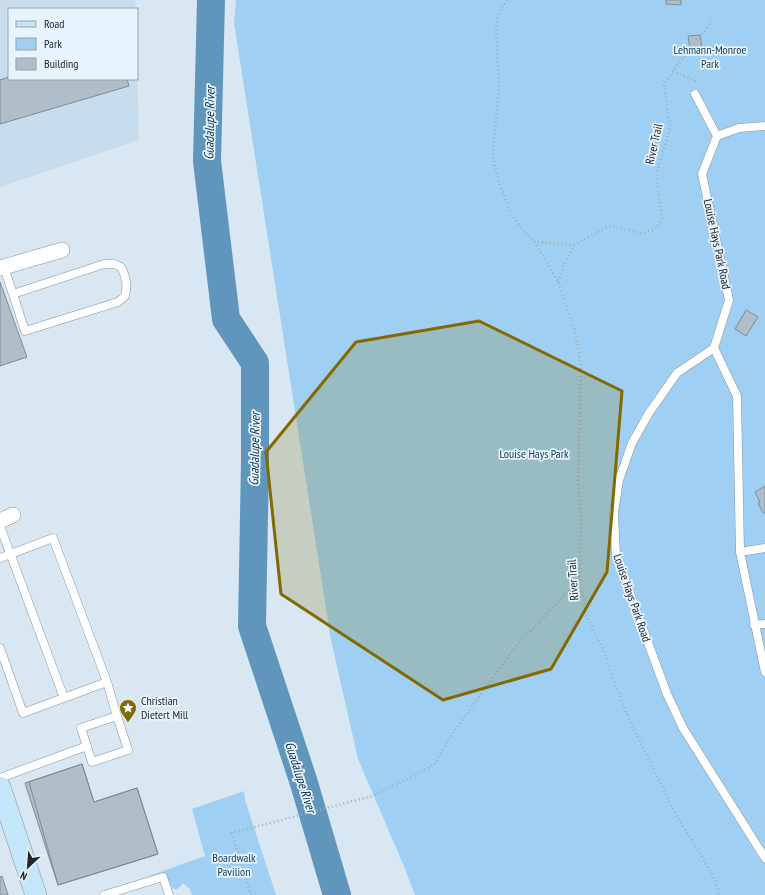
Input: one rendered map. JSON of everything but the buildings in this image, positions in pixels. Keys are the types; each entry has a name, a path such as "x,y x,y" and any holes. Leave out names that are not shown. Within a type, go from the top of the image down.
{"street":[{"path":"2,268 62,250"},
{"path":"0,786 36,895"}],"lane":[{"path":"695,94 717,136 739,128 765,126"},
{"name":"Louise Hays Park Road","path":"717,136 702,174 729,300 714,348 677,373 648,414 632,443 619,480 615,507 616,556 666,694 682,728 765,858"},
{"path":"2,268 13,294 25,331 118,302 125,296 127,287 125,276 121,267 114,264 104,264 13,294"},
{"path":"714,348 738,396 740,552 765,672"},
{"path":"0,526 64,698"},
{"path":"0,558 53,538 107,682 128,750 92,762 80,728 117,716"},
{"path":"740,552 765,548"},
{"path":"754,625 765,624"},
{"path":"0,648 23,713 107,682"},
{"path":"0,778 87,746"},
{"path":"104,895 133,891 163,877 169,895"}],"path":[{"name":"River Trail","path":"507,0 499,13 496,27 499,87 493,158 499,183 510,211 518,224 534,242 550,267 558,282 574,328 581,366 578,480 581,515 580,580 586,615 605,653 625,710 676,815 702,854 715,880 719,892 718,895"},
{"name":"River Trail","path":"574,245 609,226 641,232 655,230 662,219 656,176 670,127 664,85 712,21"},
{"path":"673,71 701,83"},
{"path":"534,242 574,245 564,265 558,282"},
{"path":"251,895 232,833 372,796 435,764 448,740 513,650 580,580"}],"highlighted area":[{"path":"479,321 622,391 607,572 551,669 443,700 281,594 266,452 356,342"}],"shaded area":[{"path":"0,0 135,0 136,8 8,8 8,80 138,80 139,140 0,187"}],"green space":[{"name":"Louise Hays Park","path":"236,0 765,0 765,895 415,895 358,759 331,640 234,23"},
{"name":"Boardwalk Pavilion","path":"244,791 245,800 276,895 192,895 190,889 183,883 178,889 174,889 163,880 157,877 149,876 205,856 192,809"}],"waterway":[{"name":"Guadalupe River","path":"211,0 207,161 226,319 255,363 252,626 303,780 337,895"}],"place":[{"name":"Christian Dietert Mill","path":"128,723"}],"park label":[{"name":"Lehmann-Monroe Park","path":"710,57"}]}
